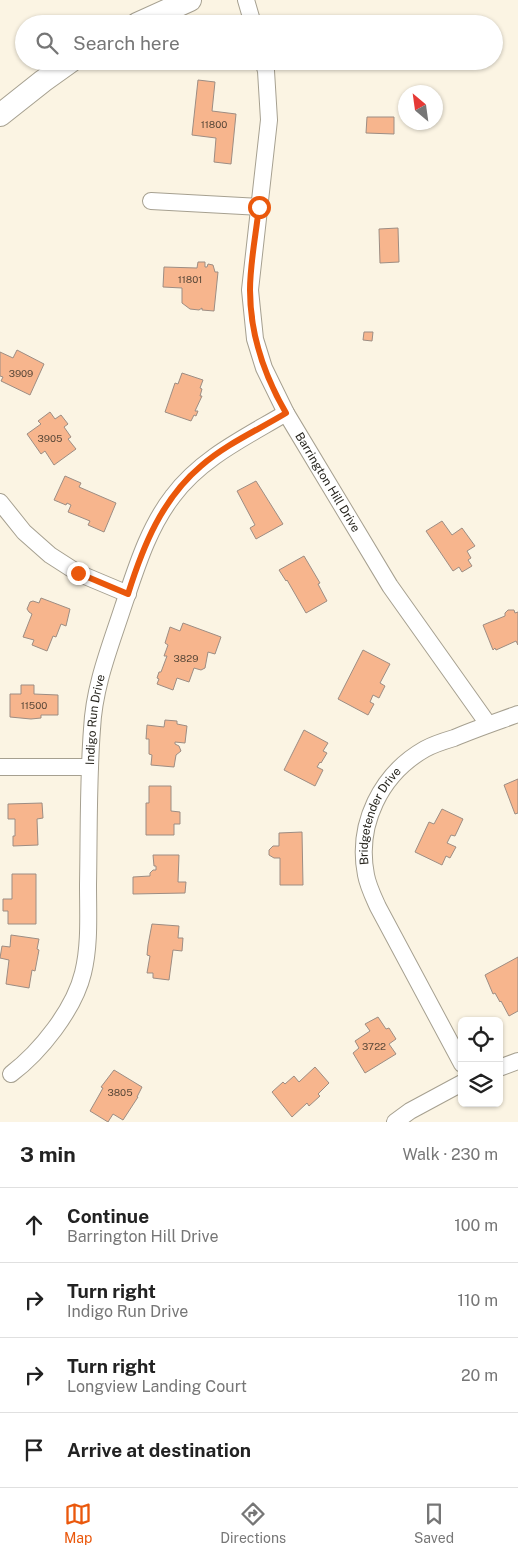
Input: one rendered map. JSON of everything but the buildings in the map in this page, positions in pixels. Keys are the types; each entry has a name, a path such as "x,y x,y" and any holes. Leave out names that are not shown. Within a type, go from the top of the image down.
{"main road":[{"path":"156,15 190,0"},
{"path":"0,115 58,70"}],"street":[{"path":"246,0 250,15"},
{"name":"Barrington Hill Drive","path":"266,70 269,120 250,290 255,339 264,368 286,413 390,586 488,724"},
{"path":"151,201 259,207"},
{"name":"Indigo Run Drive","path":"11,1074 24,1064 46,1040 63,1017 83,974 88,934 90,767 95,701 103,667 154,526 173,496 202,465 286,413"},
{"path":"0,502 24,532 50,555 78,573 128,594"},
{"name":"Bridgetender Drive","path":"461,1062 372,893 365,874 365,834 379,793 406,761 426,748 518,714"},
{"path":"0,767 90,767"},
{"path":"503,1067 518,1061"},
{"path":"395,1122 410,1111 458,1085"}],"route":[{"path":"78,573 128,594 154,526 173,496 188,478 202,465 230,446 286,413 275,394 264,368 255,339 250,290 259,207"}]}
